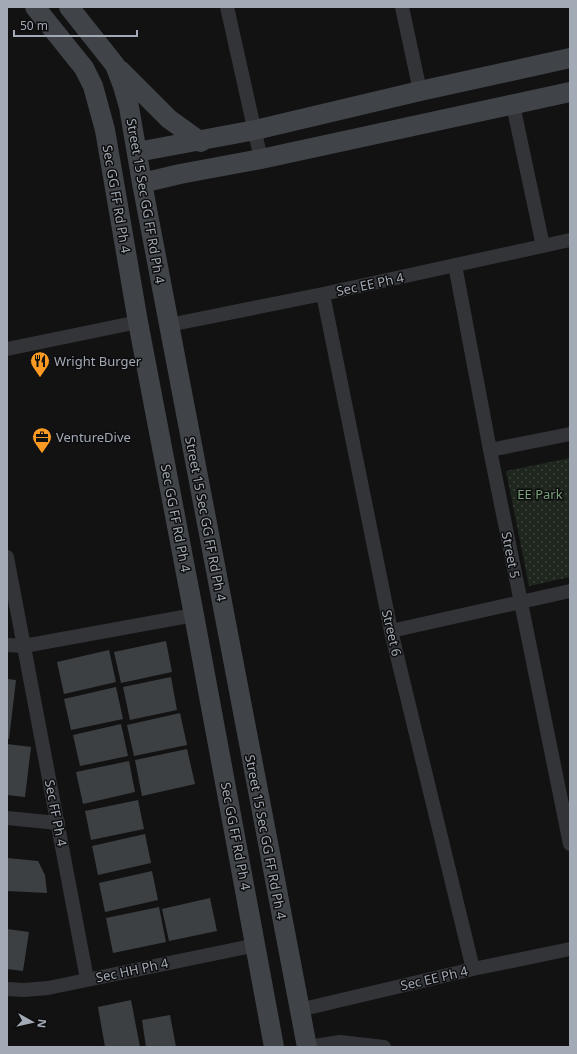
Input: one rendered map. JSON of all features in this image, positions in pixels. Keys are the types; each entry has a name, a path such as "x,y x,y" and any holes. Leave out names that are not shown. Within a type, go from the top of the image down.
{"main road":[{"name":"Sec GG FF Rd Ph 4","path":"35,7 84,68 93,86 105,130 138,322 274,1047"},
{"name":"Street 15 Sec GG FF Rd Ph 4","path":"69,7 115,65 129,107 142,183 307,1047"},
{"path":"137,152 200,142 570,58"},
{"path":"115,65 169,119 200,142"},
{"path":"142,183 180,174 261,159 570,92"}],"street":[{"path":"228,7 261,159"},
{"path":"402,7 420,92"},
{"path":"513,105 543,246"},
{"name":"Sec EE Ph 4","path":"169,325 323,294 570,240"},
{"name":"Street 5","path":"455,265 490,450 570,844"},
{"name":"Street 6","path":"323,294 391,631 473,969"},
{"path":"7,349 138,322"},
{"path":"490,450 570,434"},
{"name":"Sec FF Ph 4","path":"7,557 87,980"},
{"path":"391,631 570,591"},
{"path":"7,645 24,646 194,615"},
{"path":"7,818 58,822"},
{"name":"Sec HH Ph 4","path":"7,989 24,990 48,988 256,945"},
{"name":"Sec EE Ph 4","path":"299,1010 473,969 570,949"},
{"path":"307,1047 340,1042 384,1047"}],"green space":[{"name":"EE Park","path":"570,458 570,577 529,586 506,471"}],"building":[{"path":"166,641 172,672 121,683 114,652"},
{"path":"109,650 116,682 64,694 57,662"},
{"path":"171,677 177,710 130,720 123,687"},
{"path":"7,679 16,680 9,739 7,739"},
{"path":"116,687 123,719 71,730 64,699"},
{"path":"180,713 187,745 134,756 127,725"},
{"path":"121,724 128,756 80,766 73,735"},
{"path":"7,744 31,747 25,797 7,795"},
{"path":"187,749 195,784 142,796 135,760"},
{"path":"129,761 135,792 83,804 76,772"},
{"path":"138,800 144,829 91,840 85,811"},
{"path":"145,834 151,863 98,875 92,846"},
{"path":"7,858 38,861 45,875 47,893 7,891"},
{"path":"152,871 158,900 105,912 99,883"},
{"path":"210,898 217,931 169,941 162,909"},
{"path":"159,907 166,942 113,953 106,918"},
{"path":"7,929 29,932 23,971 7,969"},
{"path":"131,1000 140,1047 105,1047 98,1007"},
{"path":"170,1015 176,1047 146,1047 142,1020"}],"place":[{"name":"Wright Burger","path":"40,378"},
{"name":"VentureDive","path":"42,454"}]}
